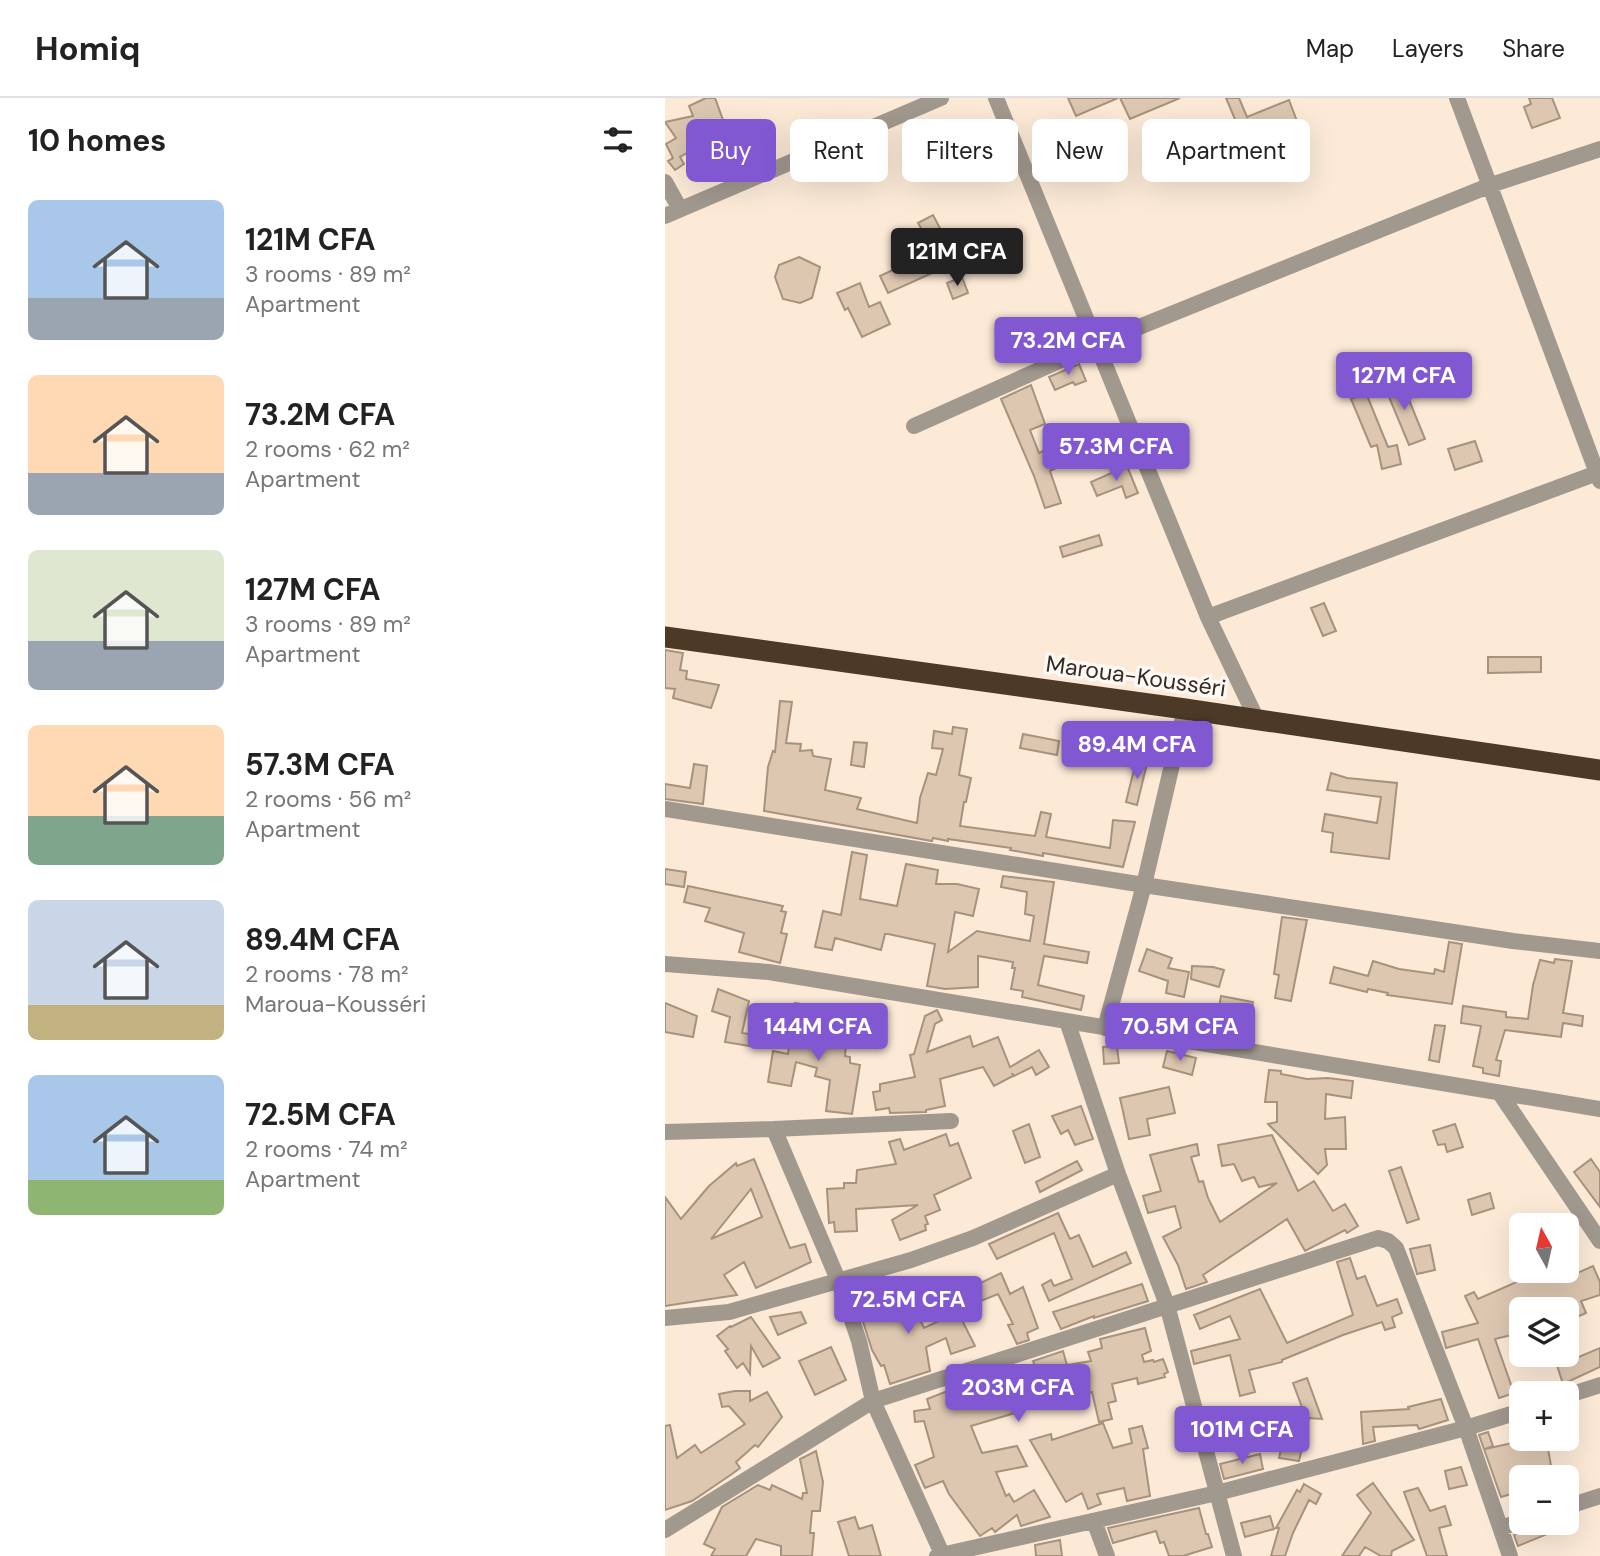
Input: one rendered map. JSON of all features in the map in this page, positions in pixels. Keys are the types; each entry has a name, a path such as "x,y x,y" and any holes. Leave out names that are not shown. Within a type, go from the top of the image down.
{"highway":[{"name":"Maroua-Kousséri","path":"665,637 1600,770"}],"street":[{"path":"665,182 672,212 941,98"},
{"path":"996,98 1208,617 1257,720"},
{"path":"1208,617 1599,475 1457,98"},
{"path":"914,426 1097,345 1491,186 1600,149"},
{"path":"1105,1028 1144,885 1185,709"},
{"path":"665,809 1144,885 1513,941 1600,951"},
{"path":"665,964 769,972 1600,1109"},
{"path":"1067,1021 1118,1174 1167,1306 1234,1556"},
{"path":"1501,1094 1600,1241"},
{"path":"665,1132 951,1121"},
{"path":"774,1129 839,1282 859,1341 873,1401 941,1555 1217,1493 1509,1415"},
{"path":"665,1318 729,1312 839,1282 973,1238 1118,1174"},
{"path":"665,1530 873,1401 1378,1238 1388,1241 1396,1248 1466,1428 1510,1556"},
{"path":"1579,1392 1600,1385"},
{"path":"1579,1503 1600,1496"},
{"path":"1094,1521 1107,1556"},
{"path":"1501,1528 1509,1525"}],"building":[{"path":"706,98 715,98 723,119 686,119 686,154 680,157 684,164 675,170 668,161 673,158 666,144 676,138 665,122 693,116 689,106"},
{"path":"1068,98 1118,98 1076,116"},
{"path":"1120,98 1180,98 1130,119"},
{"path":"1226,98 1239,98 1247,117 1289,100 1296,119 1235,119"},
{"path":"1529,98 1552,98 1560,118 1532,128 1524,107 1531,104"},
{"path":"933,215 943,234 929,242 918,223"},
{"path":"799,257 820,267 812,298 800,303 783,299 775,277 779,265"},
{"path":"934,257 939,270 888,293 880,276 901,266 903,270"},
{"path":"962,277 968,293 953,299 947,283"},
{"path":"860,283 869,307 880,302 890,324 862,337 848,308 845,310 837,293"},
{"path":"1079,364 1086,381 1075,385 1073,382 1055,390 1049,377"},
{"path":"1400,378 1425,439 1409,445 1384,385"},
{"path":"1031,385 1045,424 1030,430 1039,453 1055,444 1065,463 1050,471 1061,503 1045,508 1001,399"},
{"path":"1366,393 1388,447 1397,445 1401,464 1382,469 1377,445 1371,447 1351,399"},
{"path":"1475,441 1482,461 1455,470 1448,449"},
{"path":"1127,466 1138,493 1126,498 1122,486 1097,496 1091,482"},
{"path":"1099,535 1102,545 1063,557 1060,547"},
{"path":"1324,603 1336,631 1323,636 1311,608"},
{"path":"665,650 683,653 680,670 687,671 686,679 719,685 711,708 673,698 675,689 665,688"},
{"path":"1488,657 1541,657 1541,672 1488,673"},
{"path":"780,701 792,702 786,743 801,744 800,751 812,750 813,756 831,759 825,790 861,798 857,809 917,823 920,798 928,773 936,775 943,749 932,748 934,731 952,734 953,727 967,729 959,775 971,778 960,826 1035,836 1041,812 1051,814 1046,837 1110,848 1113,820 1135,822 1123,867 948,839 933,838 932,841 764,811 768,767 773,751 775,752"},
{"path":"1023,734 1059,741 1057,755 1020,748"},
{"path":"1102,737 1143,744 1141,756 1100,749"},
{"path":"854,742 867,743 864,767 851,765"},
{"path":"1137,757 1148,759 1137,805 1126,802"},
{"path":"694,764 707,766 703,804 665,799 665,784 690,788"},
{"path":"1331,773 1347,778 1397,783 1389,859 1331,852 1333,833 1322,831 1325,814 1377,823 1381,797 1327,790"},
{"path":"852,852 867,855 860,899 897,906 906,864 938,870 936,884 957,884 979,889 973,916 955,912 948,952 977,931 1030,941 1034,916 1025,914 1027,892 1001,887 1003,876 1054,882 1044,944 1089,952 1087,963 1044,956 1038,985 1084,996 1081,1010 1022,997 1023,991 1011,989 1015,968 1012,968 1013,962 978,956 978,987 945,989 927,986 935,944 885,934 881,950 835,938 832,950 815,947 823,911 841,915"},
{"path":"665,869 686,872 684,887 665,884"},
{"path":"688,886 783,906 781,911 786,912 781,933 787,934 780,963 739,952 744,933 705,921 710,908 684,902"},
{"path":"1282,917 1307,920 1291,1001 1275,998 1279,975 1274,974"},
{"path":"1449,942 1462,944 1452,1004 1387,995 1388,993 1368,989 1367,992 1330,983 1334,967 1368,976 1373,961 1399,969 1434,974 1435,969 1444,972"},
{"path":"1147,949 1172,958 1168,968 1189,972 1184,997 1166,993 1168,981 1139,971"},
{"path":"1555,959 1572,961 1563,1013 1583,1016 1582,1026 1563,1023 1561,1037 1505,1030 1496,1060 1501,1061 1499,1076 1483,1073 1483,1068 1473,1066 1481,1026 1461,1023 1463,1006 1506,1012 1506,1017 1528,1019 1540,960 1554,963"},
{"path":"1192,966 1224,970 1219,987 1191,979"},
{"path":"718,989 749,1001 742,1033 758,1035 756,1047 725,1042 730,1017 712,1011"},
{"path":"1221,996 1253,1002 1251,1014 1232,1011 1229,1028 1216,1026"},
{"path":"665,1003 697,1016 693,1037 665,1032"},
{"path":"795,1003 808,1005 804,1033 847,1036 845,1056 850,1057 850,1063 860,1065 852,1114 826,1111 830,1080 815,1076 817,1068 796,1062 791,1086 768,1082 773,1051 788,1054"},
{"path":"937,1010 942,1020 935,1024 927,1052 970,1036 973,1047 998,1037 1010,1067 1039,1050 1049,1067 1036,1075 1032,1067 1014,1076 1012,1073 1013,1076 994,1086 983,1067 940,1079 945,1106 926,1112 890,1113 889,1108 876,1110 873,1092 880,1091 880,1084 915,1077 910,1055 914,1054 925,1016"},
{"path":"1200,1014 1216,1018 1212,1033 1196,1029"},
{"path":"1435,1025 1445,1026 1439,1062 1429,1060"},
{"path":"1117,1046 1119,1063 1104,1064 1103,1047"},
{"path":"1167,1051 1196,1058 1192,1075 1163,1067"},
{"path":"1269,1070 1307,1079 1353,1081 1351,1098 1326,1094 1325,1119 1345,1117 1346,1149 1325,1149 1327,1165 1318,1174 1268,1124 1277,1122 1277,1102 1265,1102"},
{"path":"1169,1087 1175,1113 1147,1119 1150,1135 1129,1139 1120,1098"},
{"path":"1081,1106 1093,1139 1075,1145 1068,1130 1061,1134 1052,1116"},
{"path":"1029,1124 1040,1157 1025,1163 1013,1131"},
{"path":"1455,1124 1463,1147 1447,1152 1445,1144 1438,1145 1433,1131"},
{"path":"946,1134 950,1146 958,1143 971,1178 934,1195 940,1210 925,1216 928,1224 925,1225 926,1230 900,1240 892,1220 918,1205 856,1209 857,1231 835,1232 834,1222 829,1223 827,1189 844,1188 844,1183 856,1183 857,1170 896,1164 889,1142 900,1139 904,1150"},
{"path":"1272,1135 1298,1191 1314,1181 1333,1211 1345,1204 1358,1226 1305,1251 1287,1219 1203,1275 1207,1282 1186,1289 1178,1265 1163,1237 1181,1228 1175,1206 1148,1213 1143,1196 1161,1191 1150,1155 1197,1144 1199,1155 1191,1157 1199,1182 1203,1181 1220,1222 1277,1183 1259,1187 1254,1177 1242,1181 1234,1164 1222,1166 1218,1145"},
{"path":"754,1159 790,1248 805,1244 811,1262 756,1288 744,1262 724,1275 737,1295 665,1306 665,1197 681,1219 709,1186 736,1163 737,1166","holes":["751,1189 762,1217 711,1239"]},
{"path":"1591,1159 1600,1172 1600,1207 1574,1172"},
{"path":"1077,1161 1082,1170 1040,1192 1036,1182"},
{"path":"1401,1167 1419,1219 1407,1223 1389,1171"},
{"path":"1490,1193 1494,1208 1472,1215 1468,1200"},
{"path":"1058,1213 1070,1239 1079,1235 1093,1267 1126,1252 1131,1263 1049,1301 1042,1285 1051,1280 1054,1286 1072,1279 1054,1233 997,1259 989,1244"},
{"path":"1430,1245 1435,1270 1417,1274 1410,1249"},
{"path":"1350,1258 1357,1279 1365,1276 1377,1306 1397,1299 1402,1313 1392,1317 1395,1327 1385,1330 1382,1322 1343,1335 1282,1362 1249,1370 1255,1392 1240,1396 1230,1355 1194,1364 1191,1351 1240,1339 1230,1316 1200,1329 1194,1315 1260,1289 1287,1343 1353,1315 1337,1262"},
{"path":"1593,1266 1600,1282 1600,1295 1581,1301 1586,1313 1579,1316 1579,1297 1509,1297 1509,1336 1495,1339 1510,1381 1509,1395 1499,1398 1478,1339 1446,1348 1442,1332 1478,1323 1465,1296 1474,1292 1478,1299 1514,1283 1579,1283 1579,1272"},
{"path":"1001,1273 1010,1294 1023,1287 1038,1328 1027,1333 1029,1340 1017,1344 1008,1325 1013,1324 998,1294 968,1306 962,1292"},
{"path":"1142,1284 1148,1301 1094,1316 1061,1329 1053,1312"},
{"path":"906,1288 916,1316 918,1315 924,1328 958,1312 975,1346 951,1354 946,1338 926,1347 930,1371 890,1384 884,1365 881,1366 872,1350 859,1309"},
{"path":"801,1312 806,1323 778,1335 770,1317"},
{"path":"751,1317 780,1358 763,1367 751,1346 750,1374 743,1363 737,1368 725,1351 728,1349 717,1336 730,1326"},
{"path":"1145,1328 1151,1351 1142,1355 1144,1362 1163,1359 1168,1372 1164,1374 1165,1377 1138,1384 1137,1378 1112,1384 1116,1401 1108,1403 1112,1419 1099,1422 1092,1392 1051,1403 1048,1393 1013,1402 1015,1413 971,1426 982,1453 1017,1446 1027,1466 996,1472 1006,1496 1009,1494 1014,1502 1034,1490 1050,1517 1021,1526 1017,1515 995,1532 992,1528 980,1536 949,1494 943,1481 925,1488 915,1465 934,1457 924,1421 915,1422 914,1411 930,1409 927,1399 955,1388 987,1381 987,1377 1013,1375 1012,1369 1035,1366 1033,1361 1063,1351 1067,1365 1091,1361 1088,1352 1102,1348 1100,1339"},
{"path":"831,1347 846,1380 815,1395 799,1361"},
{"path":"1600,1348 1600,1367 1570,1381 1562,1381 1558,1367 1579,1367 1579,1357"},
{"path":"1307,1378 1322,1419 1309,1418 1299,1461 1279,1458 1291,1407 1303,1410 1293,1383"},
{"path":"750,1391 750,1401 767,1392 782,1417 758,1447 755,1445 736,1462 740,1468 692,1501 665,1510 665,1426 670,1425 677,1458 695,1445 701,1453 745,1424 729,1406 722,1407 719,1394"},
{"path":"1441,1399 1448,1420 1419,1429 1417,1425 1373,1427 1375,1441 1363,1444 1361,1412 1409,1409 1408,1407"},
{"path":"1272,1411 1277,1426 1254,1433 1259,1445 1250,1449 1245,1436 1217,1445 1212,1431"},
{"path":"1103,1423 1113,1448 1132,1443 1129,1429 1142,1426 1148,1448 1143,1449 1150,1496 1127,1501 1124,1488 1097,1494 1101,1504 1088,1509 1082,1493 1066,1502 1030,1440 1051,1434 1052,1440"},
{"path":"1488,1432 1493,1446 1485,1449 1509,1444 1509,1451 1548,1451 1551,1465 1509,1465 1509,1495 1501,1497 1479,1435"},
{"path":"816,1451 823,1482 820,1511 812,1511 812,1556 781,1556 781,1546 756,1539 746,1556 711,1556 715,1549 704,1544 722,1507 758,1485 770,1490 772,1485 802,1499 803,1493 807,1493 800,1459"},
{"path":"1260,1454 1263,1469 1224,1479 1220,1464"},
{"path":"1461,1467 1467,1485 1449,1489 1445,1471"},
{"path":"1373,1483 1414,1540 1392,1551 1391,1556 1381,1556 1365,1547 1359,1556 1342,1556 1371,1513 1357,1495"},
{"path":"1304,1484 1321,1494 1316,1504 1309,1500 1285,1556 1271,1556 1279,1528 1276,1528 1297,1490 1300,1492"},
{"path":"1418,1488 1430,1511 1445,1506 1451,1525 1439,1528 1447,1556 1427,1556 1404,1492"},
{"path":"1199,1508 1212,1547 1183,1556 1169,1556 1156,1531 1113,1543 1108,1528"},
{"path":"1270,1516 1274,1529 1245,1537 1241,1523"},
{"path":"855,1517 859,1529 872,1525 881,1556 849,1556 838,1522"},
{"path":"1514,1535 1545,1535 1518,1546"},
{"path":"1060,1540 1062,1556 1036,1556 1035,1545"}]}
